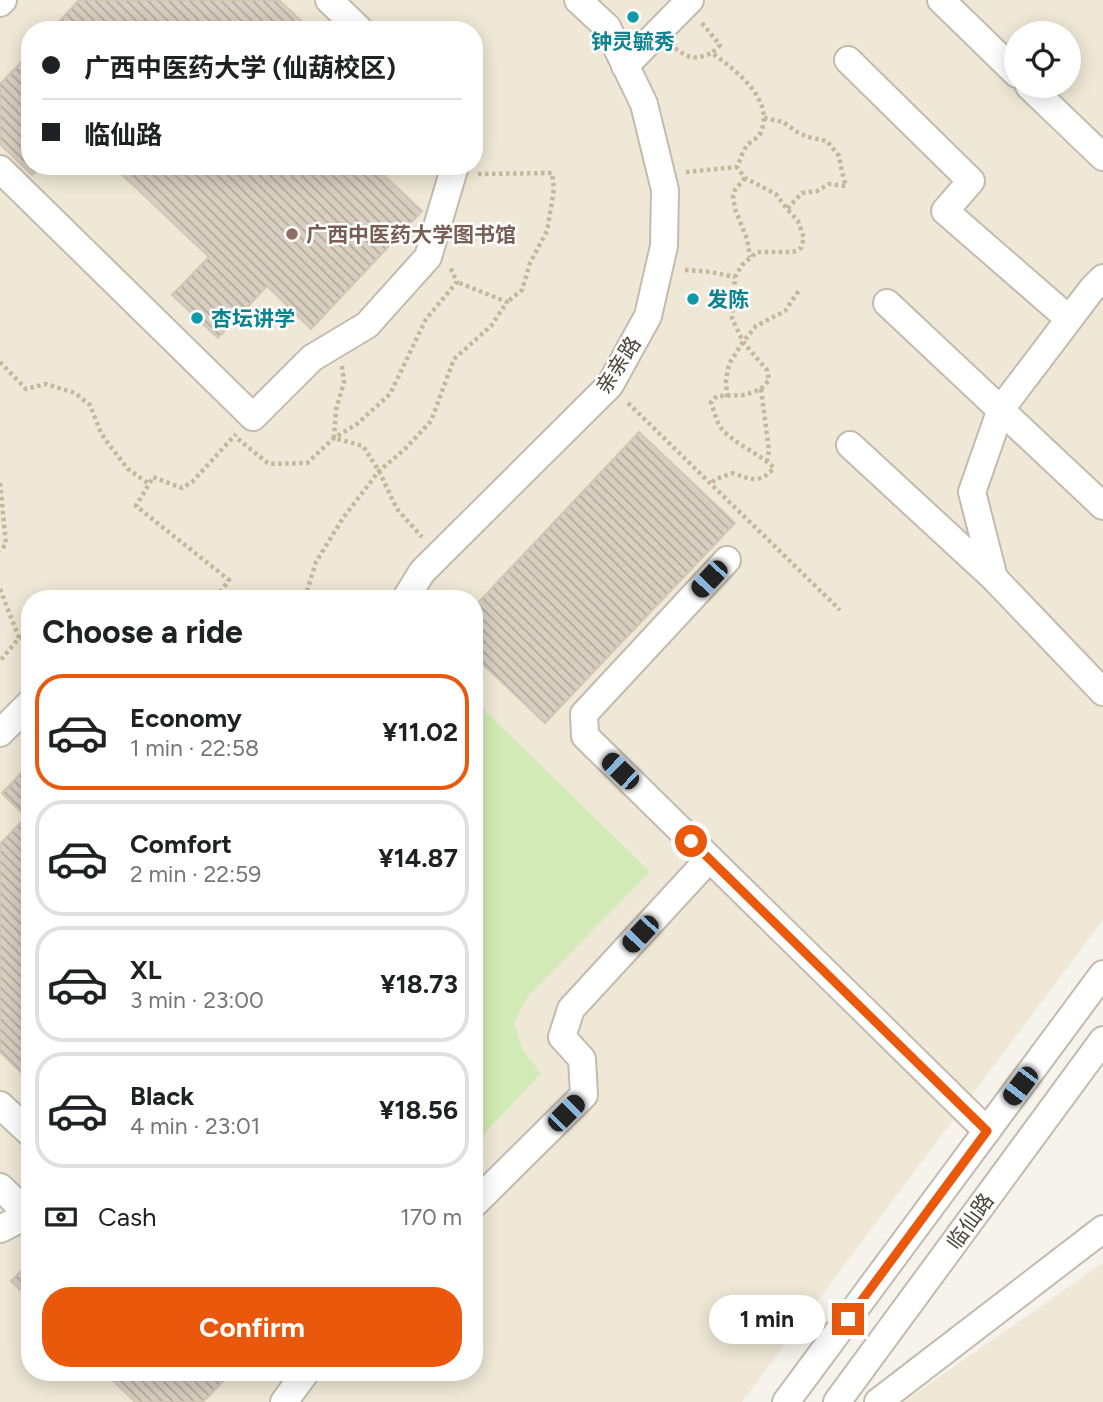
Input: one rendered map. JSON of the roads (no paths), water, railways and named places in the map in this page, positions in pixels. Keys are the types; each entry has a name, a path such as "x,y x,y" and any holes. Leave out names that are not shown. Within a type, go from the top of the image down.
{"street":[{"path":"329,0 351,21"},
{"name":"亲亲路","path":"411,590 422,572 610,385 648,316 664,246 665,190 644,104 607,27 578,0"},
{"path":"941,0 1004,61"},
{"path":"625,66 689,1"},
{"path":"848,60 971,181 945,211 1069,319"},
{"path":"1042,98 1103,157"},
{"path":"0,169 253,417 312,358 367,325 428,257 453,175"},
{"path":"994,578 972,492 1001,409 1069,319 1099,289"},
{"path":"887,303 1103,506"},
{"path":"850,445 994,578 1103,692"},
{"path":"727,559 584,714 585,736 987,1131"},
{"path":"0,733 21,712"},
{"path":"483,1195 584,1095 582,1059 562,1037 571,1009 709,859"},
{"name":"临仙路","path":"786,1402 1103,974"},
{"name":"临仙路","path":"837,1402 1103,1040"},
{"path":"0,1105 21,1125"},
{"path":"0,1187 21,1204"},
{"path":"0,1228 16,1221 21,1216"},
{"path":"878,1402 1103,1229"},
{"path":"284,1402 299,1381"}],"place":[{"name":"钟灵毓秀","path":"633,17"},
{"name":"广西中医药大学图书馆","path":"292,234"},
{"name":"发陈","path":"693,299"},
{"name":"杏坛讲学","path":"197,318"}]}
